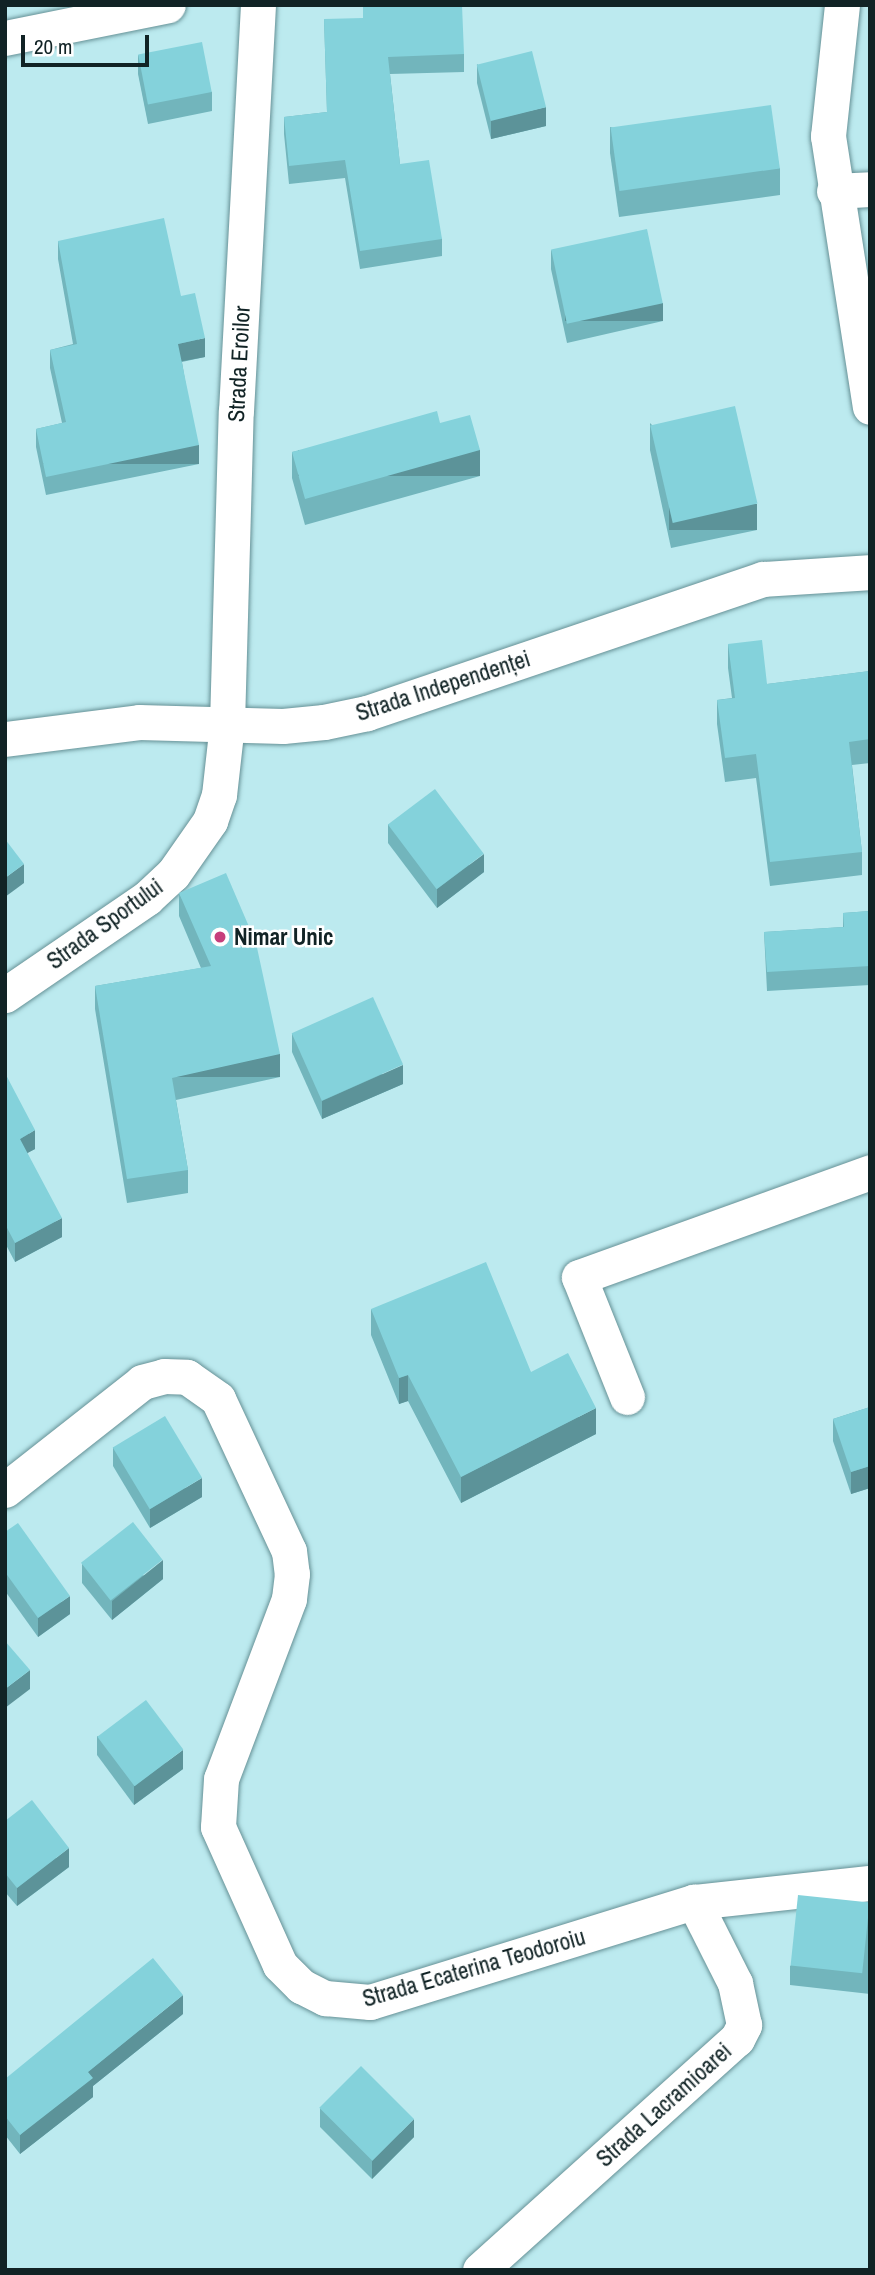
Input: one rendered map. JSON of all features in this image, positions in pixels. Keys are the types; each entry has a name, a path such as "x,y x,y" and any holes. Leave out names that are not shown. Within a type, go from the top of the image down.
{"street":[{"path":"5,38 168,5"},
{"name":"Strada Eroilor","path":"227,724 236,411 258,5"},
{"path":"842,5 828,136 834,191 870,407"},
{"path":"834,191 870,189"},
{"name":"Strada Independenței","path":"5,739 139,722 283,726 367,713 718,592 775,578 870,572"},
{"name":"Strada Sportului","path":"5,995 147,898 194,849 219,794 227,724"},
{"path":"627,1397 579,1277 870,1172"},
{"name":"Strada Ecaterina Teodoroiu","path":"5,1490 142,1382 164,1376 187,1377 218,1399 289,1552 292,1574 289,1599 221,1779 218,1827 280,1965 301,1986 324,1998 370,2002 694,1902 870,1883"},
{"name":"Strada Lacramioarei","path":"480,2270 737,2039 744,2025 734,1983 694,1902"}],"building":[{"path":"363,5 462,5 464,54 388,57 400,164 429,160 442,239 360,251 345,160 289,166 284,117 327,112 324,19 363,18"},
{"path":"202,42 212,92 148,104 138,54"},
{"path":"532,51 546,107 491,121 477,65"},
{"path":"771,105 780,168 619,191 611,128"},
{"path":"164,218 181,296 195,293 205,338 178,344 199,445 46,477 36,429 66,422 50,350 77,344 58,241"},
{"path":"647,229 663,303 567,324 551,249"},
{"path":"735,406 757,503 673,523 650,426"},
{"path":"437,411 440,423 470,415 480,450 305,499 292,452"},
{"path":"762,640 767,684 870,671 870,739 849,742 862,852 770,862 756,754 725,758 717,700 735,698 728,644"},
{"path":"435,789 484,854 437,889 388,825"},
{"path":"5,839 24,864 5,878"},
{"path":"226,873 256,943 280,1054 172,1078 188,1170 127,1179 95,986 211,966 179,893"},
{"path":"870,911 870,966 767,972 764,932 844,927 843,913"},
{"path":"373,997 403,1065 322,1101 292,1033"},
{"path":"5,1073 35,1130 20,1139 62,1218 15,1243 5,1224"},
{"path":"486,1262 531,1372 568,1353 596,1408 461,1477 408,1375 399,1378 371,1309"},
{"path":"870,1407 870,1466 851,1472 833,1419"},
{"path":"165,1416 202,1478 150,1509 113,1447"},
{"path":"133,1522 163,1560 111,1600 81,1563"},
{"path":"18,1523 70,1596 38,1618 5,1572 5,1532"},
{"path":"5,1641 30,1670 5,1689"},
{"path":"146,1700 183,1750 135,1786 97,1737"},
{"path":"32,1800 69,1848 17,1888 5,1873 5,1821"},
{"path":"798,1895 870,1903 862,1973 791,1966"},
{"path":"153,1958 183,1995 88,2072 93,2078 20,2135 5,2116 5,2079"},
{"path":"361,2066 414,2119 372,2161 319,2108"}],"place":[{"name":"Nimar Unic","path":"220,937"}]}
